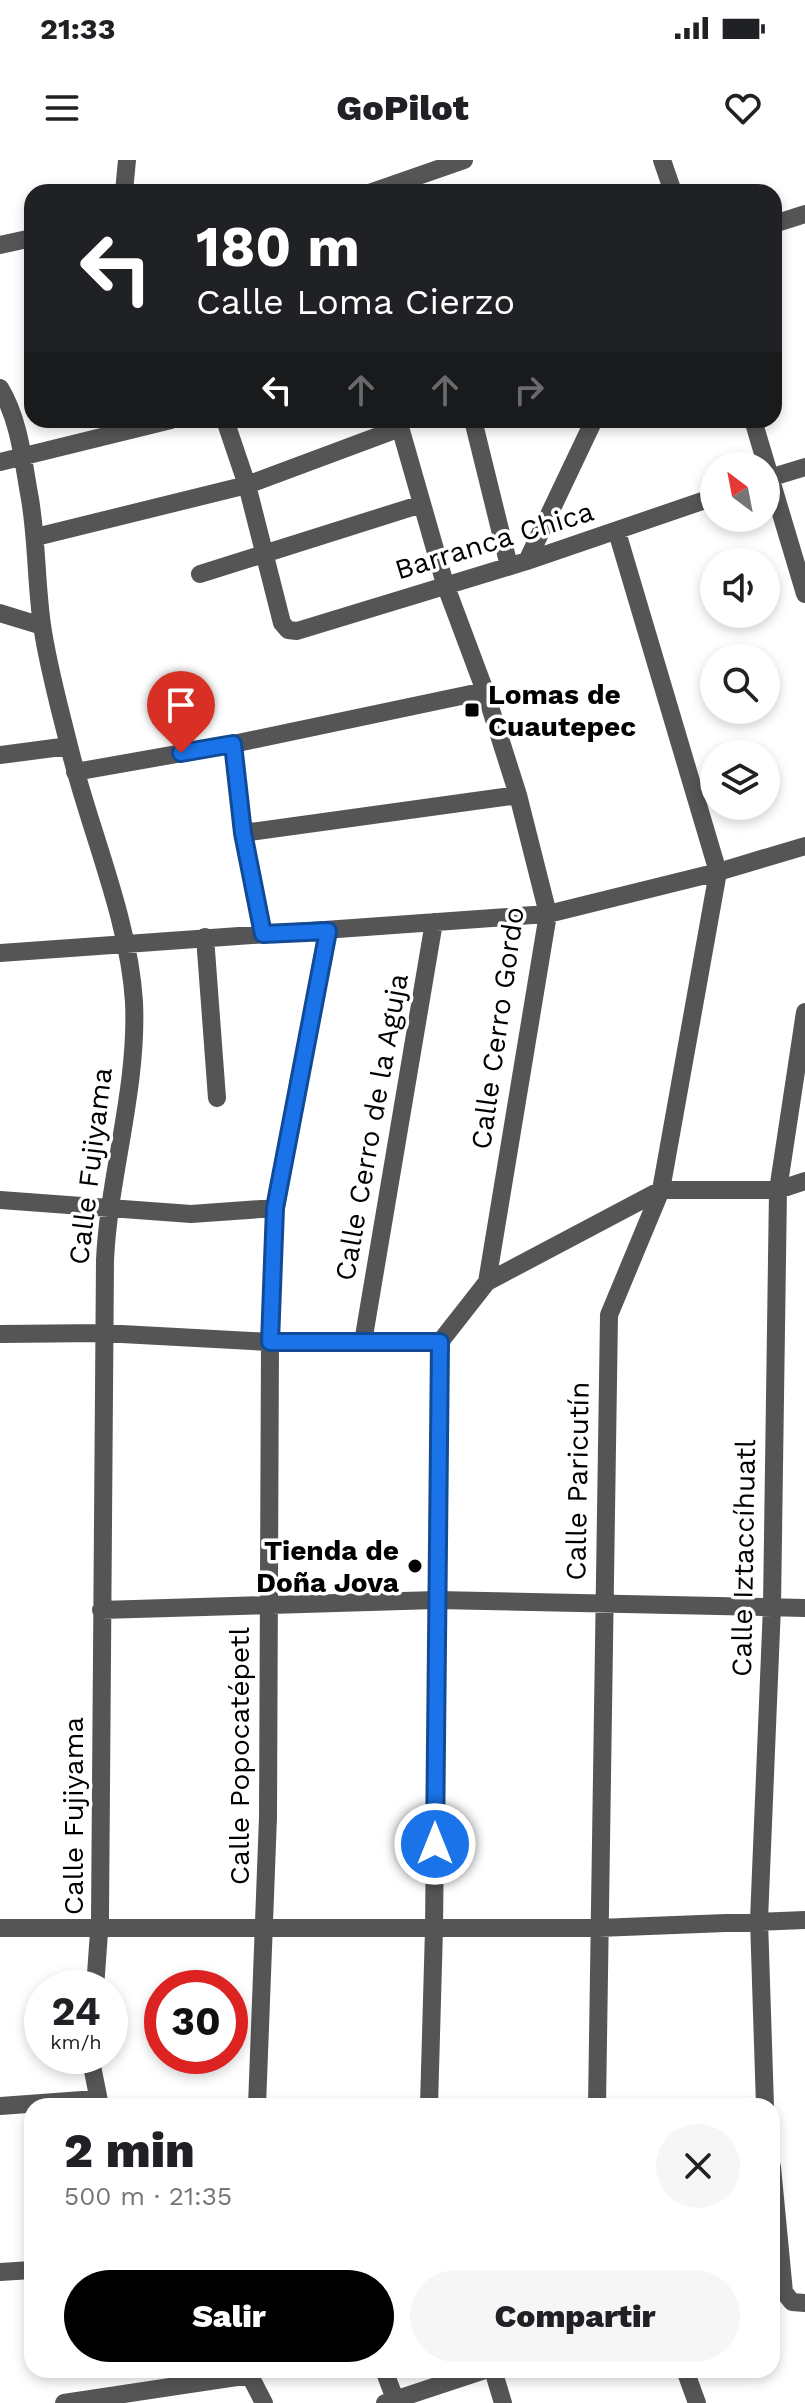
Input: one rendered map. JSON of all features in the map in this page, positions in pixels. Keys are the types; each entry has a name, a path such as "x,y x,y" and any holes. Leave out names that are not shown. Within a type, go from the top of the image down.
{"street":[{"path":"125,184 127,160"},
{"path":"395,184 464,160"},
{"path":"662,160 670,184"},
{"path":"782,221 805,214"},
{"path":"0,245 24,240"},
{"name":"Calle Fujiyama","path":"0,388 14,421 23,458 36,537 42,626 75,772 125,945 134,1002 131,1060 108,1209 103,1333 100,1931 97,1970"},
{"path":"0,462 140,428"},
{"path":"228,428 267,556"},
{"path":"36,537 247,485 389,428"},
{"name":"Calle Cerro Gordo","path":"400,428 445,584 485,691 518,795 548,914 487,1282"},
{"path":"476,428 518,564"},
{"path":"518,564 590,428"},
{"path":"755,428 762,452"},
{"path":"780,475 805,467"},
{"name":"Barranca Chica","path":"267,556 282,623 288,630 297,631 518,564 700,502"},
{"path":"200,574 267,556 422,504"},
{"path":"780,513 805,594"},
{"path":"617,532 718,872"},
{"path":"0,613 42,626"},
{"path":"75,772 233,744 485,691"},
{"path":"233,744 243,833 263,934"},
{"path":"0,755 69,746"},
{"path":"243,833 518,795"},
{"path":"0,953 548,914 718,872 805,846"},
{"name":"Calle Paricutín","path":"597,2098 598,1928 602,1877 599,1816 602,1606 609,1315 661,1190 718,872"},
{"name":"Calle Cerro de la Aguja","path":"363,1342 434,922"},
{"name":"Calle Popocatépetl","path":"257,2098 266,1930 270,1342 275,1208 328,931"},
{"path":"205,937 217,1098"},
{"name":"Calle Iztaccíhuatl","path":"765,2098 759,1920 772,1606 778,1190 805,1012"},
{"path":"429,2098 440,1342 487,1282 661,1190 778,1190 805,1181"},
{"path":"0,1200 191,1214 275,1208"},
{"path":"0,1334 103,1333 270,1342 440,1342"},
{"path":"101,1610 436,1600 602,1606 805,1608"},
{"path":"0,1928 100,1931 598,1928 805,1920"},
{"path":"93,2074 97,2098"},
{"path":"0,2106 24,2104"},
{"path":"780,2256 784,2292 799,2302"},
{"path":"0,2272 24,2270"},
{"path":"64,2403 217,2378"},
{"path":"251,2378 264,2403"},
{"path":"386,2378 390,2401 460,2378"},
{"path":"495,2378 503,2403"},
{"path":"688,2378 697,2403"}],"place":[{"name":"Lomas de Cuautepec","path":"472,710"},
{"name":"Tienda de Doña Jova","path":"415,1566"}],"route":[{"path":"181,753 233,744 243,833 263,934 328,931 275,1208 270,1342 440,1342 435,1844"}]}
